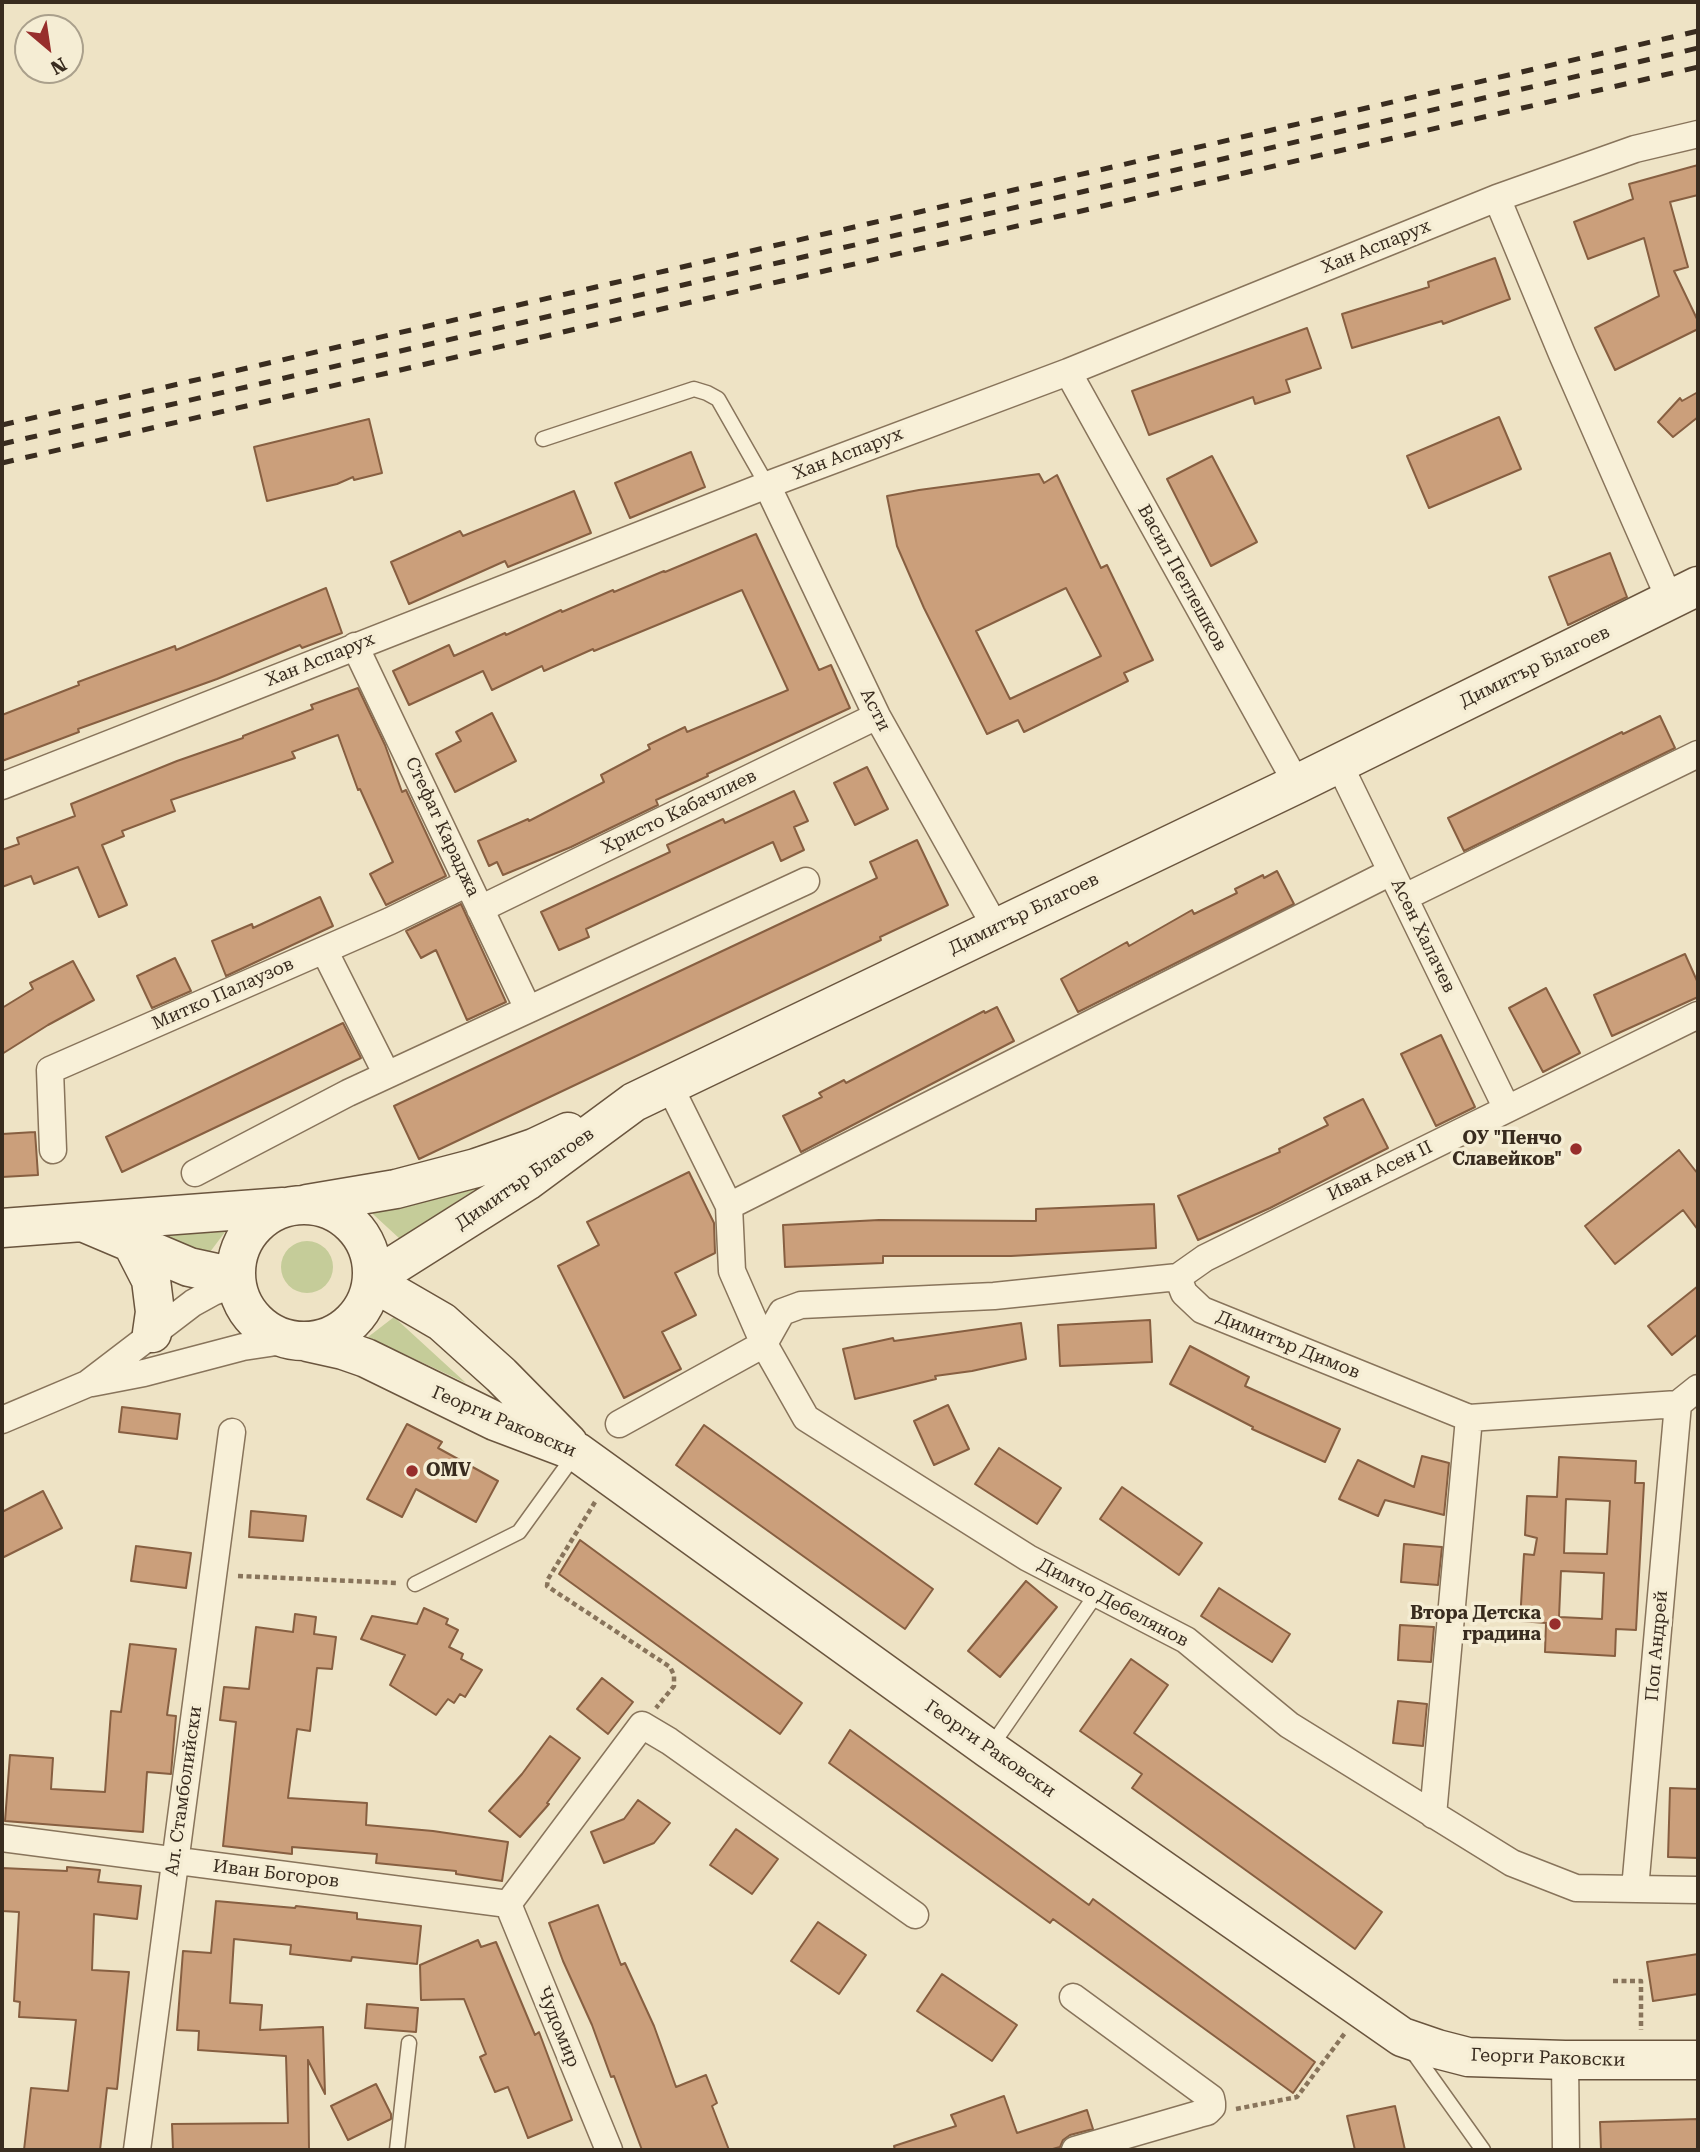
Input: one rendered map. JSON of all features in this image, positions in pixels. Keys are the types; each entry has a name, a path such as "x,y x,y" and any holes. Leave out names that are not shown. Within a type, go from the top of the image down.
{"street":[{"name":"Хан Аспарух","path":"2,786 767,485 1068,372 1497,198 1635,149 1698,134"},
{"path":"1497,198 1562,354 1684,593"},
{"name":"Васил Петлешков","path":"1068,372 1297,784"},
{"name":"Асти","path":"767,485 877,716 996,928"},
{"name":"Димитър Благоев","path":"372,1282 527,1181 634,1101 1339,764 1684,593"},
{"name":"Стефат Караджа","path":"355,646 528,1009"},
{"name":"Христо Кабачлиев","path":"480,909 877,716"},
{"path":"1405,897 1698,754"},
{"name":"Асен Халачев","path":"1339,764 1507,1109"},
{"path":"669,1085 729,1206 1391,872"},
{"path":"195,1173 348,1093 806,881"},
{"name":"Митко Палаузов","path":"53,1150 50,1070 324,950 468,883"},
{"path":"324,950 387,1075"},
{"name":"Иван Асен II","path":"1178,1277 1205,1258 1698,1015"},
{"path":"2,1227 297,1205 396,1189 476,1168 534,1148 634,1101"},
{"path":"2,1420 87,1384 144,1373 243,1347 322,1339 349,1324 360,1313 372,1282 370,1256 361,1236 346,1219 327,1209 297,1205 271,1213 256,1225 244,1240 237,1258 235,1280 242,1304 254,1321 271,1334 299,1341"},
{"name":"Димчо Дебелянов","path":"729,1206 733,1271 764,1344 806,1418 1028,1558 1186,1640 1289,1725 1512,1863 1576,1888 1698,1890"},
{"path":"79,1220 189,1267 235,1280"},
{"path":"442,1322 425,1291 431,1266 457,1227"},
{"path":"132,1243 150,1280 155,1312 152,1333"},
{"path":"619,1424 764,1344 782,1312 801,1305 995,1296 1178,1277"},
{"name":"Димитър Димов","path":"1178,1277 1184,1293 1202,1310 1469,1418 1688,1396"},
{"path":"87,1384 193,1303 235,1280"},
{"path":"372,1282 442,1322 501,1375 577,1452"},
{"name":"Георги Раковски","path":"299,1341 366,1358 495,1421 577,1452 989,1749 1402,2037 1468,2057 1698,2060"},
{"name":"Поп Андрей","path":"1635,1889 1688,1396"},
{"path":"1433,1815 1469,1418"},
{"name":"Ал. Стамболийски","path":"137,2150 232,1432"},
{"path":"508,1904 642,1725 669,1741 915,1915"},
{"name":"Иван Богоров","path":"2,1839 508,1904"},
{"name":"Чудомир","path":"508,1904 609,2150"},
{"path":"1073,1997 1211,2098 1212,2107 1199,2114 1075,2150"},
{"path":"1565,2060 1566,2150"}],"lane":[{"path":"543,439 694,389 718,399 767,485"},
{"path":"415,1584 519,1532 577,1452"},
{"path":"989,1749 1097,1593"},
{"path":"1402,2037 1483,2150"},
{"path":"397,2150 409,2043"}],"path":[{"path":"610,1475 548,1578 547,1586 670,1667 674,1675 674,1686 642,1725"},
{"path":"213,1574 415,1584"},
{"path":"1613,1981 1641,1981 1641,2030 1625,2030 1625,2060"},
{"path":"1212,2107 1240,2109 1297,2096 1362,2010"}],"green space":[{"path":"488,1181 400,1239 362,1204"},
{"path":"225,1232 204,1260 175,1247 162,1233"},
{"path":"307,1241 317,1243 325,1249 331,1257 331,1277 325,1285 317,1291 307,1293 297,1291 289,1285 283,1277 281,1267 283,1257 289,1249 297,1243"},
{"path":"394,1317 466,1383 368,1337"}],"building":[{"path":"1698,165 1698,195 1670,202 1688,267 1674,271 1698,321 1698,329 1615,370 1595,328 1659,296 1644,238 1588,259 1574,222 1633,199 1629,184"},
{"path":"1495,258 1510,299 1443,324 1442,321 1352,348 1342,314 1429,287 1428,282"},
{"path":"1307,328 1321,368 1286,380 1290,392 1255,404 1253,397 1149,435 1132,391"},
{"path":"1698,392 1698,417 1673,437 1658,422 1680,398 1682,401"},
{"path":"1499,417 1521,469 1429,508 1407,456"},
{"path":"369,419 382,473 354,480 353,477 337,484 267,501 254,447"},
{"path":"691,452 705,487 630,518 615,483"},
{"path":"1212,456 1257,542 1211,566 1167,479"},
{"path":"1039,474 1044,483 1057,475 1101,568 1107,565 1153,660 1124,673 1128,681 1024,732 1018,720 987,734 924,608 897,546 887,496","holes":["1066,588 1101,656 1010,699 976,631"]},
{"path":"574,491 591,533 508,567 505,561 409,604 391,562 460,531 463,536"},
{"path":"756,534 819,670 831,665 850,708 707,774 708,776 656,800 658,805 571,847 503,875 497,862 489,866 478,841 528,819 529,821 604,782 601,775 650,749 648,745 685,727 687,732 788,690 742,590 544,671 542,666 492,690 483,671 409,705 393,671 449,645 454,656 561,610 562,612 613,590 614,592"},
{"path":"1610,553 1627,597 1568,625 1549,577"},
{"path":"326,588 342,633 302,648 300,645 217,679 78,729 79,732 2,761 2,715 79,685 78,682 175,646 176,650"},
{"path":"358,688 385,745 402,792 406,790 446,876 386,905 370,874 393,862 360,789 358,790 338,735 292,752 295,758 171,800 175,811 122,831 124,836 102,845 127,905 99,917 78,867 34,884 31,876 2,887 2,850 19,844 17,838 75,816 71,804 177,761 243,738 313,709 311,705"},
{"path":"492,713 516,761 455,792 436,754 461,741 456,732"},
{"path":"1660,716 1675,748 1464,851 1448,818"},
{"path":"867,767 888,809 855,825 834,783"},
{"path":"794,791 808,821 794,827 804,850 781,861 773,842 586,929 589,937 559,950 541,912 670,852 667,845 723,819 725,823"},
{"path":"917,840 948,905 880,937 881,940 419,1159 394,1106 877,878 870,862"},
{"path":"1277,871 1294,904 1078,1012 1061,979 1127,942 1129,946 1192,910 1194,914 1237,893 1235,889"},
{"path":"320,897 333,926 226,976 212,941 252,924 253,928"},
{"path":"461,904 506,1002 467,1020 436,950 421,958 406,931"},
{"path":"1685,954 1698,983 1698,997 1612,1036 1594,995"},
{"path":"175,958 191,991 152,1008 137,976"},
{"path":"73,961 94,1000 2,1054 2,1008 33,989 30,983"},
{"path":"1546,988 1580,1053 1543,1072 1509,1008"},
{"path":"997,1007 1014,1041 801,1152 783,1116 822,1097 819,1093 844,1080 846,1083 984,1011 985,1013"},
{"path":"343,1023 361,1058 122,1172 106,1137"},
{"path":"1441,1035 1475,1107 1436,1126 1401,1054"},
{"path":"1363,1099 1388,1148 1270,1208 1198,1240 1178,1196 1280,1152 1279,1149 1328,1125 1324,1118"},
{"path":"35,1132 38,1175 2,1177 2,1134"},
{"path":"1679,1150 1698,1174 1698,1230 1683,1210 1615,1264 1585,1226"},
{"path":"689,1172 714,1223 715,1253 675,1273 696,1315 662,1332 681,1369 624,1398 558,1266 599,1245 587,1222"},
{"path":"1154,1204 1156,1248 1011,1256 883,1256 883,1263 785,1267 783,1225 879,1220 1036,1221 1036,1209"},
{"path":"1698,1286 1698,1334 1672,1355 1648,1326"},
{"path":"1150,1320 1152,1362 1060,1366 1058,1325"},
{"path":"1021,1323 1026,1359 935,1376 936,1379 855,1399 843,1349 893,1338 894,1341"},
{"path":"1190,1346 1249,1377 1245,1386 1340,1429 1325,1462 1252,1429 1253,1427 1170,1384"},
{"path":"948,1405 969,1449 934,1465 914,1421"},
{"path":"122,1407 180,1414 177,1439 119,1432"},
{"path":"407,1424 442,1442 438,1448 498,1481 476,1522 416,1489 402,1517 367,1499"},
{"path":"704,1425 933,1589 905,1629 676,1465"},
{"path":"999,1448 1061,1488 1037,1524 975,1484"},
{"path":"1422,1456 1449,1463 1444,1515 1385,1500 1378,1516 1339,1499 1358,1460 1414,1487"},
{"path":"1559,1457 1636,1461 1635,1483 1644,1483 1636,1630 1616,1629 1615,1656 1545,1652 1546,1623 1520,1621 1524,1554 1534,1555 1537,1538 1525,1535 1527,1496 1557,1497","holes":["1566,1499 1610,1501 1607,1554 1564,1553","1561,1571 1604,1573 1602,1619 1559,1617"]},
{"path":"1122,1487 1202,1543 1179,1575 1100,1519"},
{"path":"43,1491 62,1528 2,1558 2,1512"},
{"path":"251,1511 306,1516 303,1541 249,1537"},
{"path":"580,1540 802,1703 780,1734 559,1574"},
{"path":"1404,1544 1442,1547 1438,1585 1401,1582"},
{"path":"136,1546 191,1553 186,1588 131,1581"},
{"path":"1026,1581 1057,1607 1000,1677 968,1651"},
{"path":"1219,1588 1290,1634 1272,1662 1201,1616"},
{"path":"424,1608 448,1619 446,1624 458,1630 449,1647 463,1654 461,1659 482,1670 465,1697 460,1694 454,1703 448,1699 436,1715 390,1685 405,1655 361,1639 372,1616 417,1624"},
{"path":"295,1614 316,1617 314,1634 336,1637 332,1669 317,1668 310,1731 297,1729 288,1798 367,1803 366,1825 508,1842 502,1881 456,1874 456,1871 376,1863 377,1854 292,1847 292,1854 223,1846 236,1722 220,1720 224,1687 249,1689 256,1627 293,1632"},
{"path":"1400,1625 1434,1627 1431,1662 1398,1660"},
{"path":"130,1644 176,1649 167,1715 176,1716 171,1774 147,1772 143,1832 5,1821 10,1755 53,1758 51,1789 105,1792 111,1711 121,1712"},
{"path":"1131,1659 1168,1685 1134,1733 1382,1912 1355,1949 1132,1788 1142,1774 1080,1731"},
{"path":"602,1678 633,1702 608,1734 577,1709"},
{"path":"1398,1701 1427,1704 1423,1746 1393,1743"},
{"path":"850,1730 1089,1905 1093,1899 1315,2062 1293,2093 1053,1919 1050,1923 829,1763"},
{"path":"550,1736 580,1758 547,1803 549,1804 520,1837 489,1811 522,1774"},
{"path":"1670,1788 1698,1789 1698,1858 1668,1857"},
{"path":"638,1800 670,1823 654,1843 604,1863 591,1832 624,1819"},
{"path":"736,1829 778,1859 752,1894 710,1865"},
{"path":"67,1867 100,1870 98,1882 141,1886 137,1919 94,1914 92,1970 129,1972 117,2089 107,2088 100,2150 24,2150 31,2088 68,2091 76,2020 19,2017 20,2002 14,2001 19,1912 2,1911 2,1868 67,1871"},
{"path":"216,1901 357,1913 357,1919 421,1926 417,1964 352,1957 351,1961 290,1954 291,1945 234,1939 230,2003 262,2005 260,2030 323,2027 325,2094 308,2060 309,2150 173,2150 172,2124 288,2123 286,2056 198,2050 199,2031 177,2030 183,1951 211,1953"},
{"path":"598,1905 621,1965 625,1963 654,2026 676,2087 706,2075 717,2103 712,2106 729,2150 642,2150 614,2076 611,2077 549,1923"},
{"path":"818,1922 866,1955 839,1994 791,1961"},
{"path":"478,1940 481,1947 496,1942 535,2035 539,2032 572,2120 528,2138 508,2087 495,2092 480,2057 486,2054 464,1999 421,2000 420,1965"},
{"path":"1698,1954 1698,1994 1653,2001 1647,1962"},
{"path":"942,1974 1017,2025 992,2061 917,2011"},
{"path":"367,2004 418,2008 416,2032 365,2028"},
{"path":"376,2084 391,2119 348,2140 331,2106"},
{"path":"1004,2096 1017,2133 1087,2110 1093,2129 1070,2135 1063,2140 1060,2147 1049,2150 895,2150 894,2146 956,2126 951,2115"},
{"path":"1395,2106 1405,2150 1355,2150 1347,2116"},
{"path":"1698,2119 1698,2150 1601,2150 1600,2122"}],"railway":[{"path":"2,425 1698,31"},
{"path":"2,444 1698,48"},
{"path":"2,463 1698,67"}],"place":[{"name":"ОУ \"Пенчо Славейков\"","path":"1576,1149"},
{"name":"OMV","path":"412,1471"},
{"name":"Втора Детска градина","path":"1555,1624"}]}
